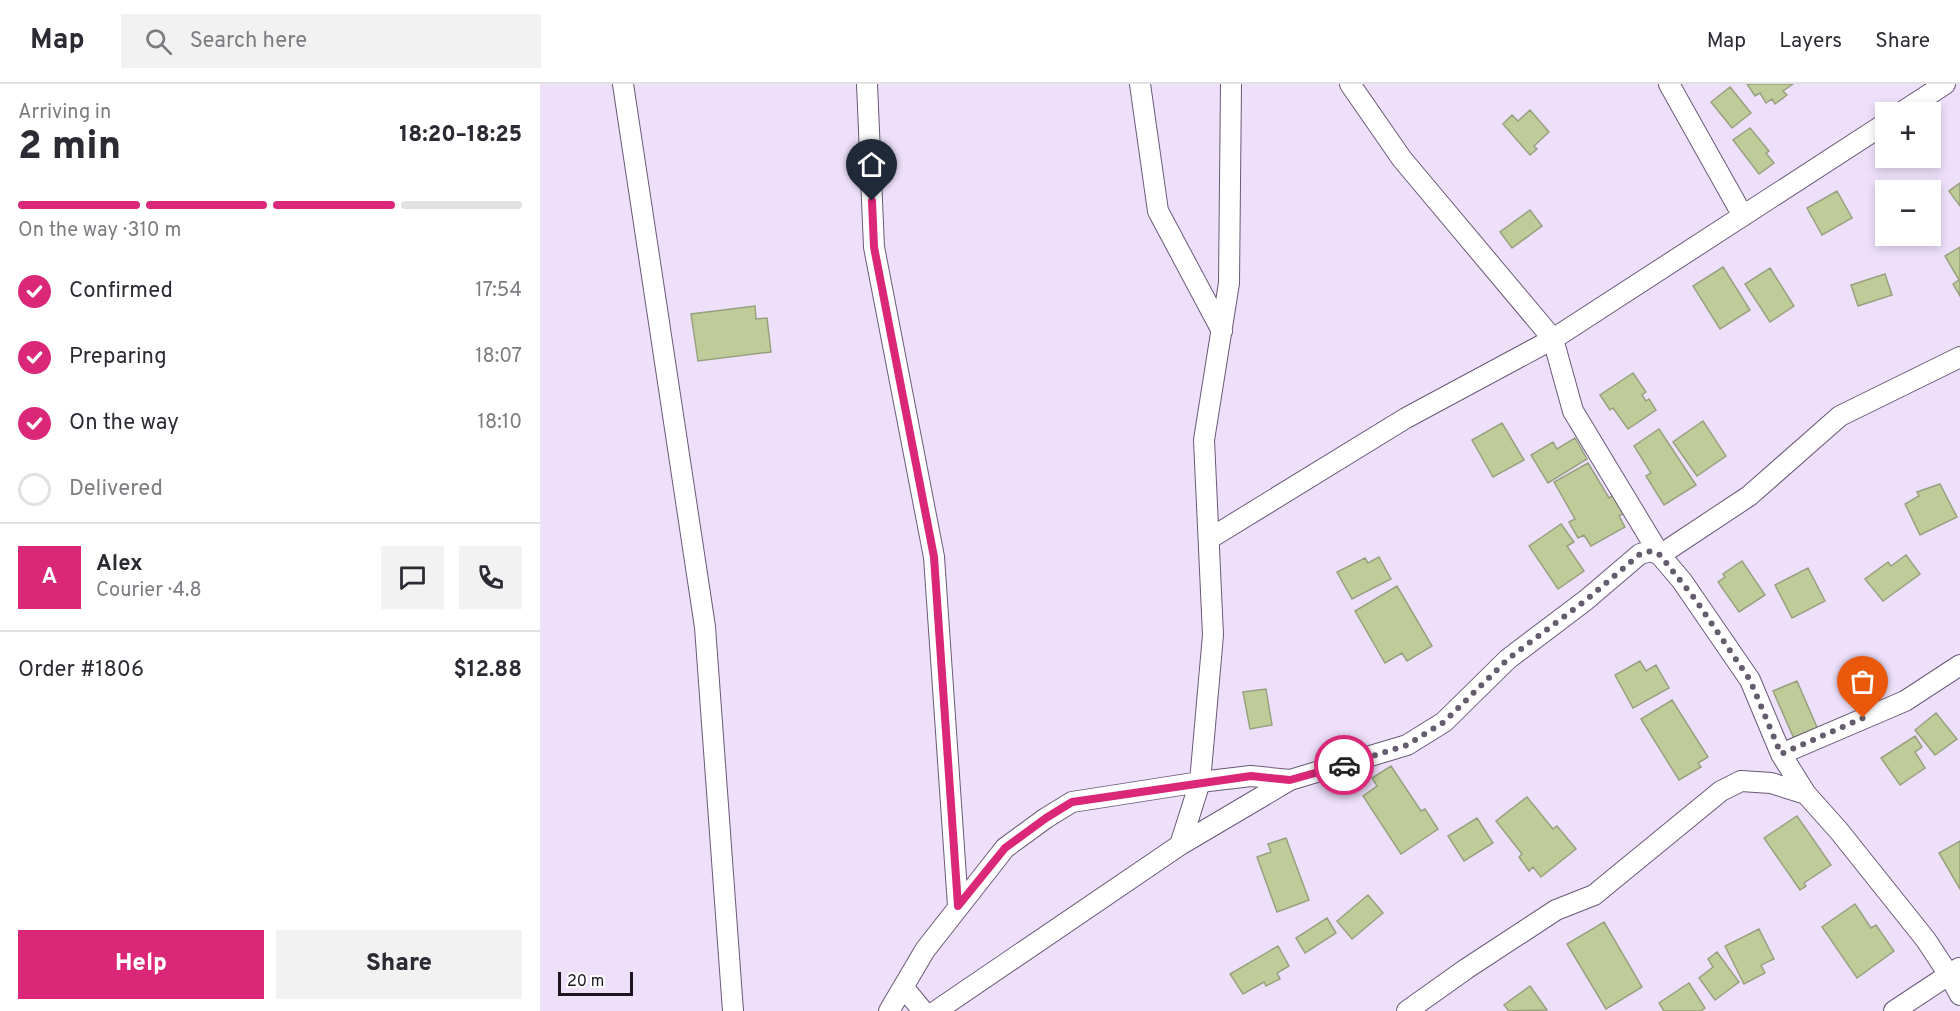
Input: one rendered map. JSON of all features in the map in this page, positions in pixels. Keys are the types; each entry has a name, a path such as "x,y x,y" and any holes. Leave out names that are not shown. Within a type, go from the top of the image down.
{"street":[{"path":"623,84 705,627 734,1011"},
{"path":"867,84 874,247 934,557 958,906"},
{"path":"1140,84 1158,211 1222,331"},
{"path":"1180,844 1200,782 1213,635 1204,440 1229,283 1231,84"},
{"path":"1350,84 1402,159 1553,339 1573,411 1660,555 1682,581 1750,680 1781,754 1806,794 1839,831 1926,940 1955,971 1960,995"},
{"path":"1669,84 1743,216"},
{"path":"1918,102 1946,84"},
{"path":"1209,539 1406,418 1553,339 1875,130"},
{"path":"1660,555 1749,496 1840,416 1960,357"},
{"path":"936,1011 1180,844 1290,780 1407,745 1444,722 1508,659 1586,600 1640,554 1651,551 1660,555"},
{"path":"1781,754 1905,701 1960,665"},
{"path":"889,1011 925,950 1005,848 1072,802 1251,776 1290,780"},
{"path":"1407,1011 1556,910 1594,895 1721,791 1741,781 1772,783 1806,794"},
{"path":"1894,1011 1955,971"},
{"path":"904,988 923,1011"}],"building":[{"path":"1747,84 1793,84 1783,91 1787,95 1775,104 1772,99 1766,103 1760,93 1755,96"},
{"path":"1730,87 1751,113 1732,128 1711,102"},
{"path":"1530,110 1549,132 1534,146 1537,149 1530,155 1503,124 1512,115 1518,121"},
{"path":"1750,128 1769,151 1766,153 1774,163 1759,174 1733,140"},
{"path":"1960,183 1960,206 1949,191"},
{"path":"1837,191 1852,218 1822,235 1807,208"},
{"path":"1530,210 1542,226 1512,248 1500,232"},
{"path":"1960,247 1960,296 1953,284 1959,280 1945,256"},
{"path":"1723,267 1750,310 1720,329 1693,286"},
{"path":"1770,268 1794,306 1770,322 1745,284"},
{"path":"1885,274 1892,295 1858,306 1851,285"},
{"path":"755,306 756,319 767,318 771,352 698,361 691,314"},
{"path":"1633,373 1646,392 1642,395 1646,401 1649,399 1656,410 1628,429 1613,408 1610,410 1600,395"},
{"path":"1703,421 1726,456 1697,476 1673,442"},
{"path":"1502,423 1524,460 1493,477 1472,440"},
{"path":"1659,429 1696,485 1664,505 1646,476 1651,473 1634,446"},
{"path":"1575,438 1587,459 1548,483 1531,455 1553,442 1557,449"},
{"path":"1588,463 1609,498 1616,494 1626,512 1619,516 1625,527 1591,546 1584,535 1578,538 1569,522 1575,519 1554,482"},
{"path":"1940,484 1957,517 1920,535 1905,504 1919,496 1917,492"},
{"path":"1561,524 1574,542 1567,546 1584,571 1558,589 1529,546"},
{"path":"1906,555 1920,574 1883,601 1865,579 1888,562 1891,566"},
{"path":"1379,557 1391,579 1352,599 1337,572 1365,558 1368,563"},
{"path":"1742,561 1765,595 1739,612 1718,582 1725,577 1723,574"},
{"path":"1808,568 1825,601 1792,618 1775,585"},
{"path":"1397,586 1432,646 1407,661 1402,653 1385,663 1355,611"},
{"path":"1640,661 1646,671 1656,665 1669,688 1633,708 1615,675"},
{"path":"1797,681 1819,732 1796,743 1773,691"},
{"path":"1266,689 1272,725 1250,729 1243,692"},
{"path":"1672,700 1708,757 1698,763 1701,767 1679,780 1641,719"},
{"path":"1936,713 1957,739 1935,755 1915,730"},
{"path":"1915,736 1922,747 1915,752 1925,768 1900,785 1881,758"},
{"path":"1391,766 1421,811 1425,809 1438,829 1401,854 1363,796 1377,786 1372,778"},
{"path":"1527,797 1553,829 1557,826 1576,849 1541,877 1533,867 1529,871 1519,857 1522,854 1496,821"},
{"path":"1797,816 1831,865 1804,883 1806,886 1800,890 1764,838"},
{"path":"1477,818 1493,843 1464,861 1448,836"},
{"path":"1286,838 1309,900 1277,912 1257,857 1271,852 1268,844"},
{"path":"1960,841 1960,889 1939,853"},
{"path":"1368,895 1383,913 1352,939 1337,921"},
{"path":"1855,904 1871,928 1876,925 1894,951 1857,978 1822,927"},
{"path":"1327,918 1336,933 1305,953 1296,938"},
{"path":"1604,922 1642,987 1606,1009 1567,944"},
{"path":"1759,929 1774,959 1761,965 1765,973 1744,984 1725,946"},
{"path":"1278,946 1289,966 1277,973 1280,979 1266,986 1264,982 1243,994 1230,974"},
{"path":"1717,952 1739,982 1715,1000 1699,978 1713,967 1708,959"},
{"path":"1689,983 1705,1008 1701,1011 1664,1011 1659,1003"},
{"path":"1530,986 1547,1010 1509,1011 1504,1005"}],"way so far":[{"path":"1344,765 1407,745 1444,722 1508,659 1586,600 1640,554 1651,551 1660,555 1682,581 1750,680 1781,754 1863,718"}],"route":[{"path":"872,201 874,247 934,557 958,906 1005,848 1072,802 1251,776 1290,780 1344,765"}]}
